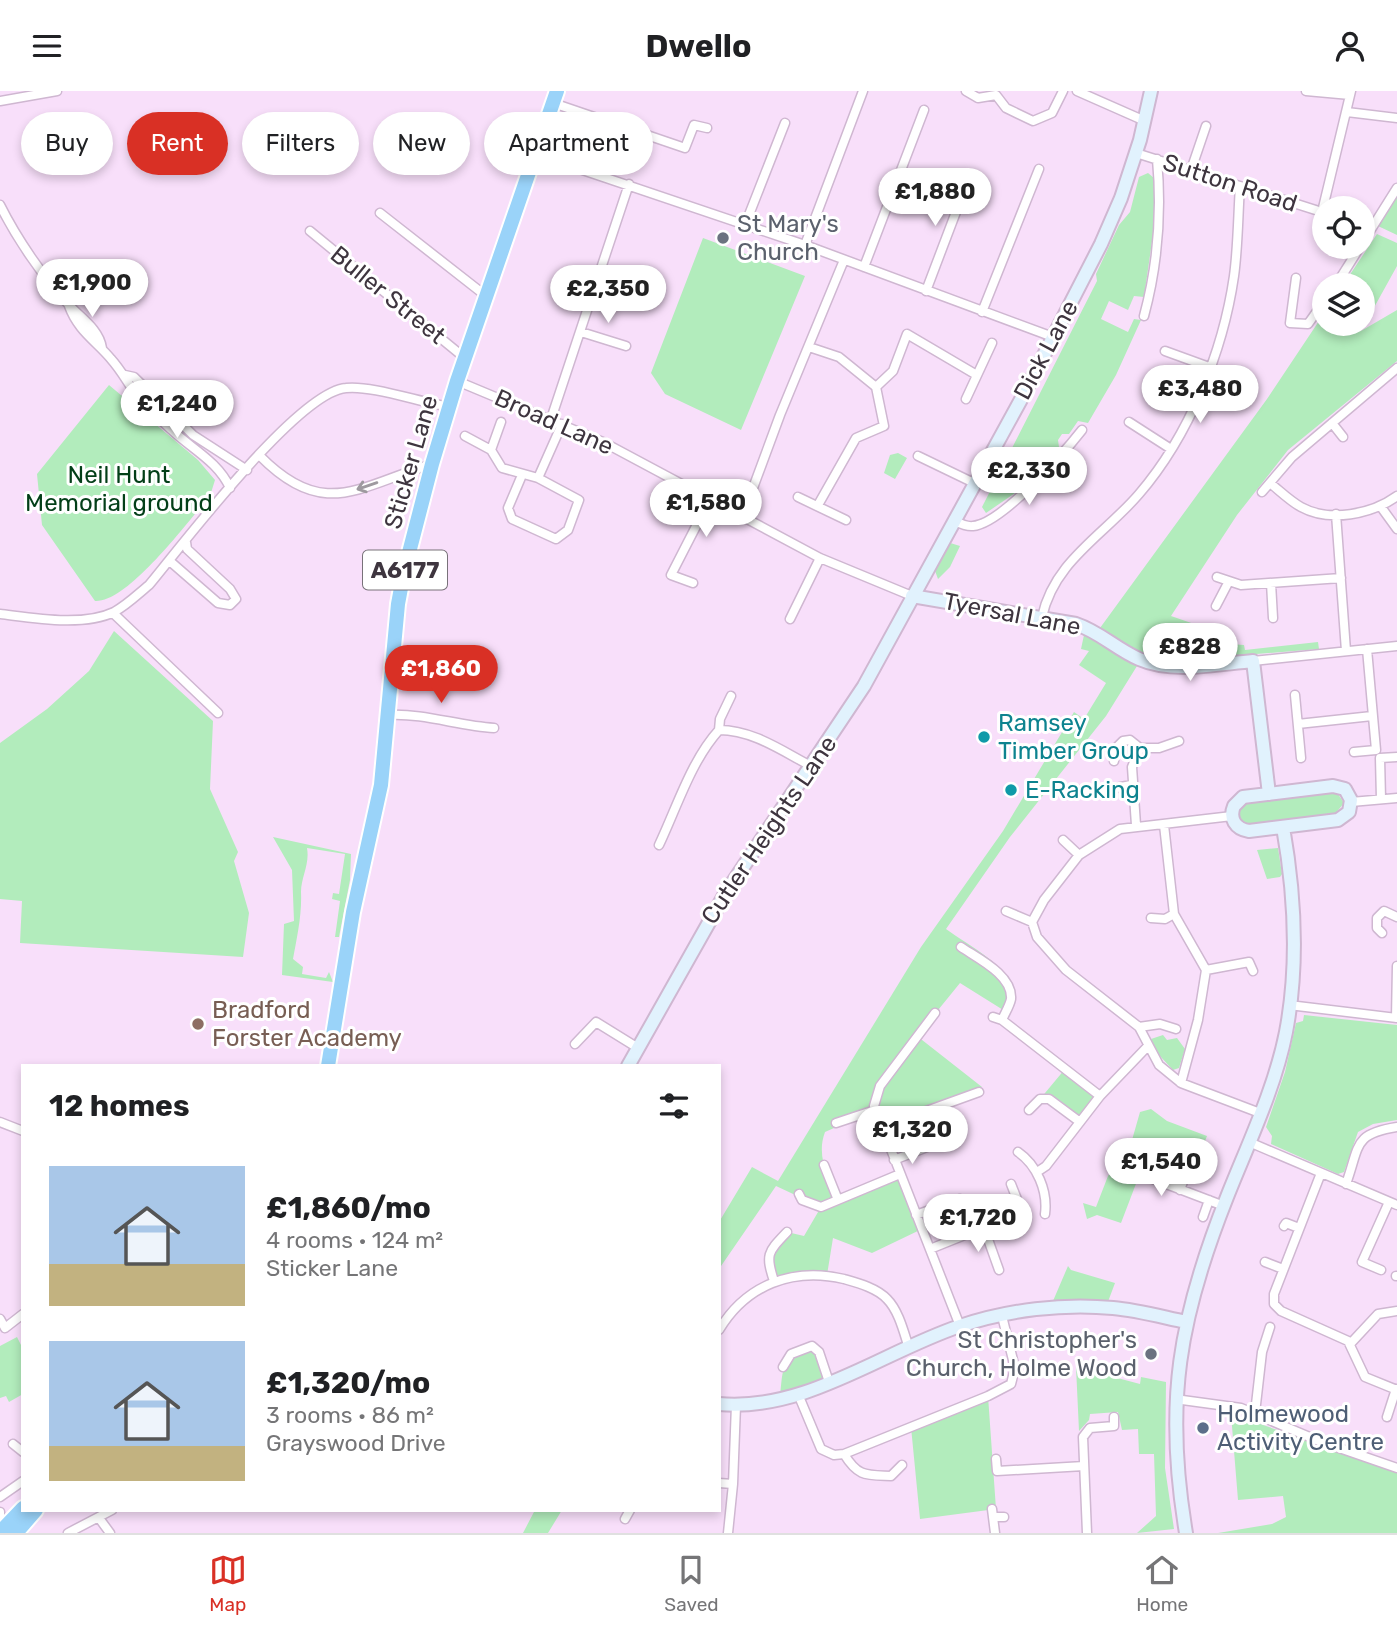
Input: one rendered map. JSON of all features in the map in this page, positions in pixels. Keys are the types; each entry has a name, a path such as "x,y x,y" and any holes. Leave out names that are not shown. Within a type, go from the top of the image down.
{"highway":[{"name":"Sticker Lane","path":"328,1064 353,912 381,785 398,604 432,464 457,381 528,175"},
{"path":"0,1532 21,1510"},
{"path":"16,1533 34,1512"}],"street":[{"path":"0,101 14,95 57,91"},
{"path":"805,245 863,91"},
{"path":"966,91 978,98 996,93 1006,108 1033,121 1052,113 1063,91"},
{"path":"1077,91 1145,121"},
{"name":"Dick Lane","path":"912,596 1101,244 1136,153 1151,91"},
{"path":"1306,91 1350,93 1327,196"},
{"path":"555,97 685,148 694,125 708,128"},
{"path":"864,267 924,110"},
{"path":"1347,112 1397,118"},
{"path":"745,225 785,123"},
{"path":"1191,170 1206,126"},
{"name":"Sutton Road","path":"1136,153 1312,209"},
{"path":"1144,316 1152,287 1160,223 1157,159"},
{"path":"982,312 1040,169"},
{"path":"600,175 805,245 1053,337"},
{"path":"926,291 970,175"},
{"path":"551,419 629,184"},
{"path":"1042,617 1058,575 1141,492 1171,449 1209,367 1234,278 1240,186"},
{"path":"1375,218 1397,188"},
{"path":"0,205 11,227 69,306 80,328 94,345 102,348 125,375 136,394 156,415 224,475 230,488"},
{"path":"380,213 486,296"},
{"name":"Buller Street","path":"310,231 466,359"},
{"path":"743,515 844,260"},
{"path":"1296,278 1290,323 1308,324 1312,318"},
{"path":"582,332 626,346"},
{"path":"876,387 893,372 906,334 975,374"},
{"path":"966,399 975,374 992,343"},
{"path":"809,347 839,357 876,387 884,426 856,438 818,505"},
{"path":"1165,351 1209,367"},
{"path":"1262,492 1292,457 1397,368"},
{"path":"125,375 134,377 193,435 247,470"},
{"name":"Broad Lane","path":"457,381 603,442 820,558 912,596"},
{"path":"0,614 52,621 113,613 149,585 230,488 297,414 322,395 340,389 370,390 451,407"},
{"path":"491,450 501,422"},
{"path":"1129,422 1171,449"},
{"path":"1332,423 1343,437"},
{"path":"538,478 562,424"},
{"path":"953,520 970,526 985,522 1050,469 1082,430"},
{"path":"465,436 491,450 502,468 538,478 579,500 568,530 556,539 512,519 508,508 522,475"},
{"path":"260,456 296,487 340,494 432,464"},
{"path":"918,456 974,483"},
{"path":"1270,483 1302,508 1336,514 1381,507 1397,496"},
{"path":"798,496 846,520"},
{"path":"693,583 671,575 710,499"},
{"path":"1381,507 1397,529"},
{"path":"1336,514 1346,651"},
{"path":"167,563 172,563 218,603 230,605 236,599 230,589 187,549 186,542"},
{"path":"790,619 820,558"},
{"path":"1217,577 1228,583 1340,578"},
{"path":"1216,606 1228,583"},
{"path":"1271,583 1273,618"},
{"name":"Tyersal Lane","path":"912,596 1042,617 1088,628 1135,657 1172,666 1253,661 1397,646"},
{"name":"Cutler Heights Lane","path":"629,1064 713,912 864,686 912,596"},
{"path":"113,613 218,713"},
{"path":"1354,752 1376,750 1367,649"},
{"path":"1253,661 1269,794"},
{"path":"1295,695 1301,758"},
{"path":"659,845 696,766 719,730 720,719 731,696"},
{"path":"388,715 415,714 466,726 494,728"},
{"path":"1298,724 1372,716"},
{"path":"719,730 732,730 779,747 811,766"},
{"path":"1114,761 1116,748 1123,740 1130,740 1140,748 1158,748 1178,741"},
{"path":"1136,825 1131,785 1132,767 1140,748"},
{"path":"1381,799 1380,758 1397,757"},
{"path":"1067,789 1096,792 1131,785"},
{"path":"1337,786 1348,792 1351,801 1349,813 1338,820 1244,830 1237,826 1232,817 1234,806 1240,799 1269,794 1337,786"},
{"path":"1351,801 1397,798"},
{"path":"1232,817 1164,825 1136,825 1120,829 1079,855 1044,900 1032,922 1037,937 1066,970 1139,1027 1147,1047 1159,1065 1181,1083 1260,1113"},
{"path":"1164,825 1174,914 1206,970 1198,1020 1181,1083"},
{"path":"1186,1533 1174,1451 1175,1399 1186,1322 1224,1206 1260,1113 1286,1034 1294,930 1291,874 1283,827"},
{"path":"1063,840 1079,855"},
{"path":"1006,911 1032,922"},
{"path":"1382,933 1377,928 1377,918 1384,911 1397,917"},
{"path":"1151,918 1165,919 1174,914"},
{"path":"961,947 1000,975 1009,988 1011,1000 1001,1017 1100,1096"},
{"path":"1206,970 1249,962 1253,971"},
{"path":"1289,1005 1396,1018 1397,966"},
{"path":"934,1013 880,1086 875,1110 960,1326"},
{"path":"575,1044 596,1022 638,1048"},
{"path":"1139,1027 1160,1024 1175,1029"},
{"path":"1037,1172 1046,1166 1100,1096 1147,1047"},
{"path":"882,1128 979,1092"},
{"path":"1029,1110 1040,1099 1049,1099 1080,1122"},
{"path":"836,1123 875,1110"},
{"path":"0,1122 21,1130"},
{"path":"1346,1184 1364,1137 1374,1131 1397,1127"},
{"path":"894,1160 940,1142"},
{"path":"1248,1142 1393,1204 1363,1262 1381,1269"},
{"path":"1018,1152 1029,1160 1037,1172 1046,1201 1045,1214"},
{"path":"1143,1163 1140,1174 1224,1206"},
{"path":"824,1165 838,1200"},
{"path":"1321,1173 1273,1297 1276,1307 1351,1343 1366,1377 1397,1390 1387,1416"},
{"path":"799,1194 802,1201 821,1207 900,1174"},
{"path":"1180,1190 1184,1179"},
{"path":"930,1249 1022,1213 1012,1184"},
{"path":"916,1215 960,1199"},
{"path":"1203,1217 1209,1201"},
{"path":"1284,1226 1286,1223 1299,1228"},
{"path":"984,1228 999,1270"},
{"path":"774,1281 768,1262 769,1250 787,1232"},
{"path":"1265,1262 1283,1269"},
{"path":"721,1328 749,1294 774,1281 827,1275 861,1283 887,1298 909,1348"},
{"path":"721,1404 736,1405 798,1394 960,1326 1029,1310 1097,1307 1186,1322"},
{"path":"1351,1343 1378,1314 1397,1311"},
{"path":"0,1319 5,1328 21,1316"},
{"path":"798,1394 821,1449 834,1455 844,1454 988,1396 1011,1384 1015,1369 1002,1316"},
{"path":"1255,1413 1262,1352 1270,1327"},
{"path":"783,1367 791,1354 812,1346 819,1352 829,1382"},
{"path":"1175,1399 1228,1405 1255,1413 1319,1441 1397,1468"},
{"path":"728,1533 736,1405"},
{"path":"1087,1533 1085,1431 1093,1427 1114,1426 1114,1417"},
{"path":"13,1444 21,1450"},
{"path":"844,1454 854,1469 866,1475 891,1476 902,1465"},
{"path":"996,1459 997,1471 1084,1466"},
{"path":"1,1493 21,1482"},
{"path":"721,1483 733,1484"},
{"path":"0,1512 0,1522"},
{"path":"68,1533 109,1512"},
{"path":"625,1519 629,1512"},
{"path":"995,1533 992,1513 1004,1517"},
{"path":"99,1518 110,1533"}],"green space":[{"path":"1148,173 1154,178 1155,221 1144,297 1134,296 1128,310 1109,301 1101,319 1128,332 1134,319 1141,320 1116,375 1088,423 1078,421 1069,434 1062,434 1058,440 1060,454 1024,487 986,513 982,507 1097,281 1096,274 1119,225 1130,212 1139,177"},
{"path":"1397,196 1397,235 1378,226"},
{"path":"1377,234 1397,243 1397,266 1375,306 1375,273 1351,273 1360,259 1375,259"},
{"path":"703,238 805,276 741,430 665,394 651,373"},
{"path":"1397,310 1397,361 1288,450 1237,515 1171,616 1229,636 1229,644 1244,645 1245,650 1318,642 1319,649 1180,660 1136,651 1100,628 1267,399 1312,332 1312,336 1375,336 1375,323"},
{"name":"Neil Hunt Memorial ground","path":"109,385 198,460 215,480 210,496 157,559 124,589 109,598 95,601 42,525 37,474"},
{"path":"898,453 907,458 895,479 884,473 890,455"},
{"path":"947,542 960,546 950,567 938,579 934,568"},
{"path":"114,631 213,721 210,789 238,852 234,861 249,913 243,957 20,943 22,901 0,899 0,743 47,709 89,671"},
{"path":"1084,635 1097,640 1137,666 1106,716 1010,837 946,929 984,955 1006,975 1012,987 1013,999 1008,1013 960,983 917,1036 982,1087 882,1127 875,1110 825,1132 822,1150 824,1166 838,1200 900,1174 922,1229 872,1253 833,1238 827,1275 774,1281 768,1262 787,1232 804,1236 821,1207 776,1186 721,1266 721,1219 752,1167 778,1181 921,947 1003,831 1074,712 1084,719 1106,683 1079,665 1089,651 1081,649"},
{"path":"1336,791 1344,803 1335,814 1247,826 1237,818 1237,809 1244,802"},
{"path":"273,837 351,854 350,880 339,937 335,937 340,901 332,899 333,893 339,894 345,854 307,848 301,886 300,918 293,959 303,967 302,974 326,978 329,972 333,982 282,975 284,924 294,921 292,870"},
{"path":"1278,848 1282,874 1280,877 1267,879 1257,850"},
{"path":"1304,1015 1397,1025 1397,1120 1373,1124 1358,1132 1344,1172 1338,1174 1271,1144 1272,1136 1266,1127 1285,1072 1296,1023 1303,1021"},
{"path":"1163,1035 1167,1040 1177,1038 1185,1049 1179,1068 1173,1070 1159,1055 1151,1039"},
{"path":"1065,1069 1100,1096 1080,1122 1049,1099 1040,1099"},
{"path":"1151,1109 1167,1121 1207,1136 1188,1184 1142,1168 1121,1223 1097,1215 1087,1219 1083,1203 1096,1207 1108,1176 1130,1147 1140,1112"},
{"path":"1068,1266 1071,1270 1115,1283 1106,1307 1050,1308"},
{"path":"17,1337 21,1345 21,1395 9,1402 6,1396 0,1398 0,1346"},
{"path":"812,1346 819,1352 829,1382 780,1397 783,1371 789,1359"},
{"path":"1076,1367 1140,1384 1141,1377 1166,1382 1165,1468 1174,1529 1137,1533 1156,1516 1154,1454 1139,1454 1138,1429 1122,1430 1118,1412 1090,1414 1089,1420 1079,1431"},
{"path":"988,1396 996,1509 920,1519 911,1427"},
{"path":"1231,1414 1397,1471 1397,1533 1218,1533 1272,1524 1286,1517 1283,1496 1238,1500"},
{"path":"534,1512 561,1512 548,1533 523,1533"}],"place":[{"name":"St Mary's Church","path":"723,238"},
{"name":"Ramsey Timber Group","path":"984,737"},
{"name":"E-Racking","path":"1011,790"},
{"name":"Bradford Forster Academy","path":"198,1024"},
{"name":"St Christopher's Church, Holme Wood","path":"1151,1354"},
{"name":"Holmewood Activity Centre","path":"1203,1428"}]}
